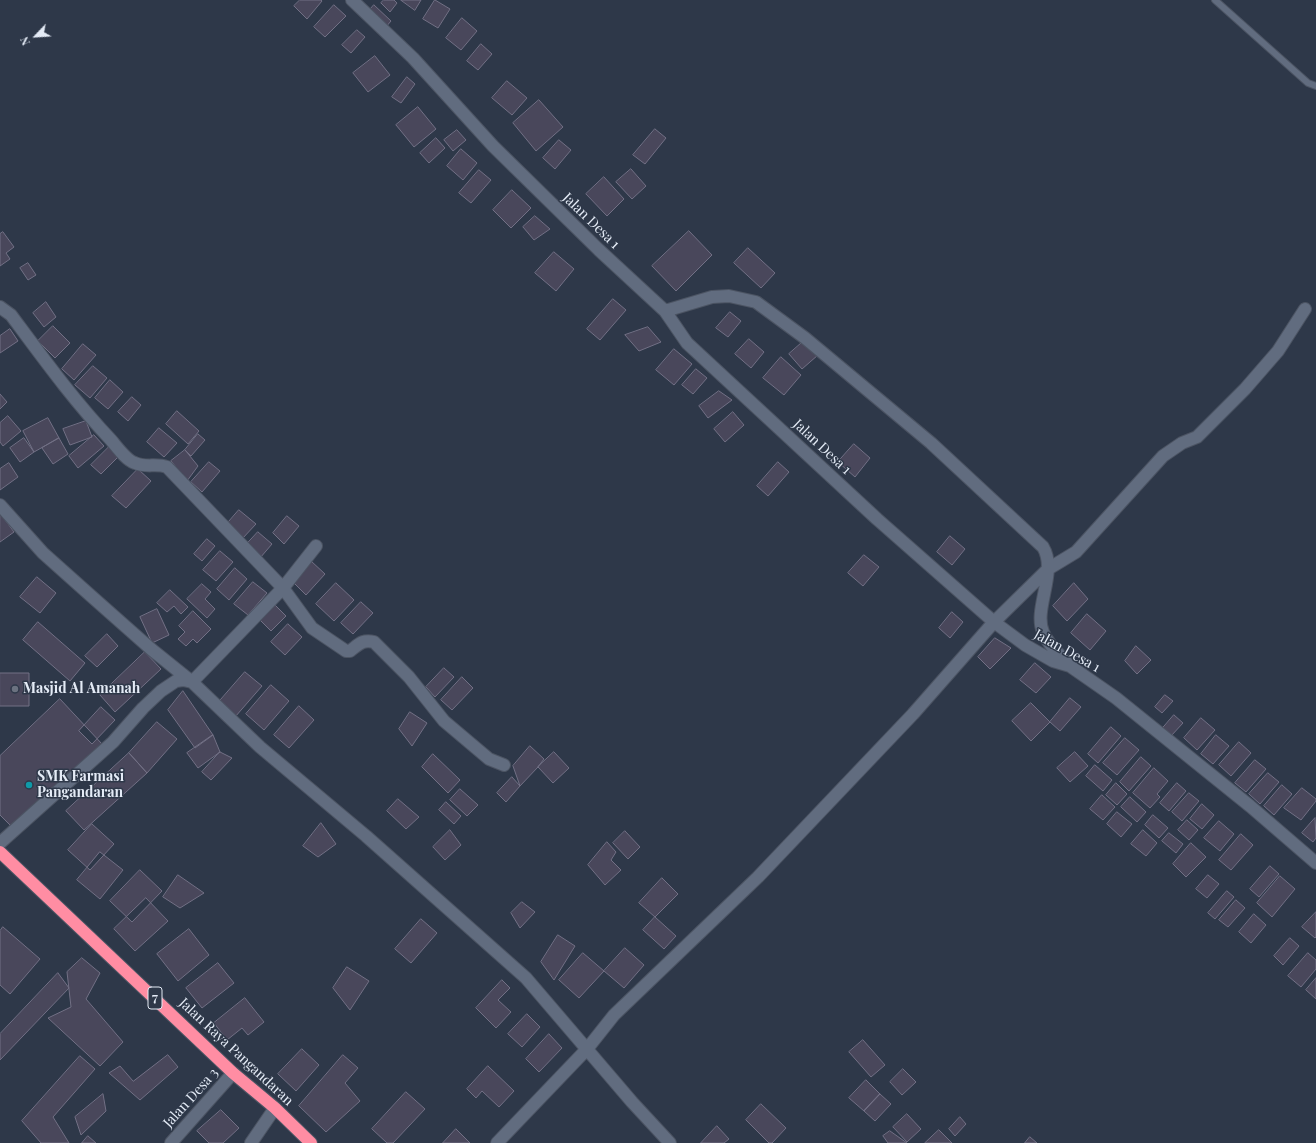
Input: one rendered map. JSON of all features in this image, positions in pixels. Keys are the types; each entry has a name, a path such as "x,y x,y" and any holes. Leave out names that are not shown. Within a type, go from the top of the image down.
{"highway":[{"name":"Jalan Raya Pangandaran","path":"0,852 233,1073 275,1108 311,1143"}],"street":[{"name":"Jalan Desa 1","path":"352,0 413,58 493,146 599,250 665,311 687,343 877,519 994,622 1025,645 1053,661 1070,666 1116,698 1250,806 1316,863"},
{"path":"665,311 712,297 729,296 756,302 805,338 931,443 1043,546 1046,552 1048,569 1041,623 1043,632 1047,640 1070,666"},
{"path":"0,307 11,315 85,412 120,450 134,463 147,466 159,464 168,467 283,588 312,628 340,648 350,651 362,641 367,640 374,642 409,677 444,721 489,760 504,765"},
{"path":"497,1143 587,1049 614,1015 758,877 892,737 994,622 1048,569 1076,552 1163,456 1182,444 1197,437 1214,421 1278,351 1305,309"},
{"path":"0,505 43,553 150,649 192,682 271,757 366,836 526,978 632,1102 670,1143"},
{"path":"192,682 283,588 316,546"},
{"path":"0,843 113,742 143,708 161,691 176,681 184,680 192,682"},
{"name":"Jalan Desa 3","path":"171,1143 233,1073"},
{"path":"251,1143 275,1108"}],"lane":[{"path":"1215,0 1308,83 1316,86"}],"building":[{"path":"300,0 322,1 307,19 294,6"},
{"path":"384,0 394,0 397,3 390,12 381,3"},
{"path":"401,0 421,0 415,10"},
{"path":"435,0 450,9 438,28 423,19"},
{"path":"334,5 346,16 325,37 314,27"},
{"path":"374,5 391,21 385,28 368,12"},
{"path":"462,18 477,31 461,50 446,38"},
{"path":"357,30 365,37 351,53 342,45"},
{"path":"481,44 492,54 478,70 467,61"},
{"path":"375,56 390,75 368,92 353,73"},
{"path":"407,77 415,84 401,103 392,97"},
{"path":"507,81 527,98 512,115 492,98"},
{"path":"539,100 563,127 536,151 513,123"},
{"path":"418,107 436,129 414,147 396,125"},
{"path":"655,129 666,138 645,164 633,155"},
{"path":"457,130 466,140 453,151 444,140"},
{"path":"436,138 445,148 429,163 420,153"},
{"path":"559,140 571,150 555,169 543,158"},
{"path":"461,149 477,163 463,180 447,166"},
{"path":"631,169 646,186 632,199 616,182"},
{"path":"479,170 491,180 471,203 459,193"},
{"path":"604,177 624,199 607,216 586,194"},
{"path":"512,190 531,208 511,228 493,210"},
{"path":"535,216 550,229 534,240 523,227"},
{"path":"689,231 712,255 676,291 652,266"},
{"path":"3,232 14,247 6,253 10,259 0,266 0,234"},
{"path":"748,248 775,273 761,288 734,263"},
{"path":"554,252 574,269 556,291 535,273"},
{"path":"28,263 36,275 28,280 20,268"},
{"path":"613,299 626,310 600,340 587,329"},
{"path":"46,302 56,317 44,327 33,313"},
{"path":"730,312 741,321 728,337 716,328"},
{"path":"53,326 70,343 55,358 38,341"},
{"path":"648,327 661,342 639,351 625,335"},
{"path":"10,329 18,341 0,353 0,336"},
{"path":"749,339 764,352 751,368 735,354"},
{"path":"805,340 818,355 802,369 789,354"},
{"path":"83,344 96,355 74,380 62,369"},
{"path":"674,349 692,364 674,385 656,370"},
{"path":"781,357 801,375 784,395 763,378"},
{"path":"93,366 107,378 90,398 75,385"},
{"path":"696,369 707,378 693,394 682,385"},
{"path":"110,380 123,392 108,409 95,398"},
{"path":"719,391 732,400 708,418 699,406"},
{"path":"0,394 7,402 0,409"},
{"path":"132,397 141,405 128,421 118,412"},
{"path":"177,411 199,431 188,444 166,424"},
{"path":"733,412 744,425 725,442 714,429"},
{"path":"8,416 21,431 3,446 0,442 0,423"},
{"path":"48,418 59,438 34,452 23,431"},
{"path":"86,421 92,437 70,445 63,429"},
{"path":"159,428 177,443 164,457 147,442"},
{"path":"198,434 205,440 191,456 185,450"},
{"path":"94,435 104,446 78,468 69,456"},
{"path":"24,438 34,452 20,462 10,448"},
{"path":"59,438 68,454 53,464 42,448"},
{"path":"854,444 870,458 855,477 838,462"},
{"path":"109,447 118,457 101,474 91,465"},
{"path":"185,450 198,466 187,481 171,461"},
{"path":"209,462 220,471 202,492 191,482"},
{"path":"778,462 789,472 768,496 757,486"},
{"path":"9,463 18,477 0,490 0,469"},
{"path":"138,469 151,481 126,508 112,496"},
{"path":"239,510 256,524 242,539 226,525"},
{"path":"0,513 14,532 0,542"},
{"path":"287,516 299,526 284,544 273,533"},
{"path":"258,532 272,544 260,558 246,545"},
{"path":"950,536 965,549 952,565 937,552"},
{"path":"207,539 215,546 202,561 194,554"},
{"path":"220,551 233,562 216,581 203,570"},
{"path":"864,555 879,567 863,586 848,573"},
{"path":"311,561 325,574 306,595 292,581"},
{"path":"235,568 247,579 229,600 217,589"},
{"path":"37,577 56,593 40,613 20,597"},
{"path":"253,582 267,593 248,615 234,604"},
{"path":"336,583 354,600 334,621 316,604"},
{"path":"1074,583 1088,599 1067,621 1053,606"},
{"path":"202,584 211,592 205,599 215,609 207,618 187,599"},
{"path":"170,590 188,607 181,614 174,606 167,612 157,603"},
{"path":"272,602 286,616 271,631 257,617"},
{"path":"361,602 373,613 353,634 341,623"},
{"path":"157,609 169,635 152,643 140,617"},
{"path":"193,611 211,629 197,643 193,639 186,646 178,639 185,632 179,626"},
{"path":"952,612 963,622 950,638 939,628"},
{"path":"1087,614 1106,631 1090,650 1071,633"},
{"path":"38,622 85,663 70,681 23,640"},
{"path":"288,624 302,637 285,655 271,642"},
{"path":"107,634 118,646 97,667 85,656"},
{"path":"995,638 1011,648 990,669 978,657"},
{"path":"1136,646 1151,660 1137,674 1125,661"},
{"path":"145,652 161,669 115,712 100,695"},
{"path":"1035,663 1051,677 1036,693 1020,680"},
{"path":"444,668 454,677 435,697 426,687"},
{"path":"245,672 262,686 235,717 218,703"},
{"name":"Masjid Al Amanah","path":"0,673 29,673 29,706 0,706"},
{"path":"462,677 473,688 452,710 441,700"},
{"path":"271,685 289,701 264,730 246,714"},
{"path":"183,691 213,735 195,748 168,710"},
{"path":"1165,695 1173,701 1162,713 1155,707"},
{"path":"1070,698 1081,707 1060,731 1050,722"},
{"name":"SMK Farmasi Pangandaran","path":"60,699 102,744 13,828 0,815 0,756"},
{"path":"1031,703 1050,722 1031,741 1012,721"},
{"path":"299,706 314,720 289,748 274,735"},
{"path":"101,707 115,720 92,744 79,731"},
{"path":"410,712 427,723 412,746 399,729"},
{"path":"1174,715 1183,723 1171,736 1162,729"},
{"path":"1201,718 1215,730 1197,750 1184,738"},
{"path":"157,722 177,739 147,773 129,753"},
{"path":"1111,727 1121,736 1098,763 1088,754"},
{"path":"213,735 220,752 198,768 187,753"},
{"path":"1216,735 1229,746 1213,764 1201,754"},
{"path":"1125,738 1139,750 1117,775 1103,763"},
{"path":"1239,742 1251,753 1231,776 1219,765"},
{"path":"530,746 544,759 520,786 513,766"},
{"path":"220,752 232,758 211,780 202,772"},
{"path":"554,752 569,768 553,783 538,767"},
{"path":"1075,752 1088,766 1070,782 1057,768"},
{"path":"129,753 147,773 84,830 66,811"},
{"path":"433,754 460,780 448,793 422,767"},
{"path":"1141,757 1151,766 1129,791 1120,782"},
{"path":"1255,760 1266,769 1246,792 1235,783"},
{"path":"1095,765 1112,780 1103,791 1086,776"},
{"path":"1154,768 1168,781 1157,794 1160,797 1150,808 1133,793"},
{"path":"1268,773 1279,782 1260,804 1249,794"},
{"path":"512,777 520,786 506,802 497,793"},
{"path":"1116,783 1127,794 1117,805 1106,795"},
{"path":"1177,783 1186,791 1169,811 1160,803"},
{"path":"1282,785 1292,794 1274,815 1264,806"},
{"path":"1302,788 1316,799 1316,801 1301,820 1284,808"},
{"path":"460,789 478,805 467,816 450,800"},
{"path":"1189,793 1199,801 1182,821 1172,812"},
{"path":"1102,795 1115,807 1103,820 1090,809"},
{"path":"1130,797 1146,812 1137,822 1121,807"},
{"path":"398,799 419,817 406,829 387,811"},
{"path":"446,802 461,816 454,824 439,810"},
{"path":"1202,804 1214,815 1202,829 1190,819"},
{"path":"1117,812 1132,824 1121,837 1107,824"},
{"path":"1153,815 1168,828 1159,838 1145,825"},
{"path":"1315,818 1316,838 1313,842 1302,833"},
{"path":"1187,820 1198,830 1189,840 1178,830"},
{"path":"1219,821 1234,834 1220,851 1204,838"},
{"path":"321,823 336,844 318,857 303,846"},
{"path":"92,824 114,844 90,870 68,850"},
{"path":"450,830 461,845 445,860 433,847"},
{"path":"1143,830 1157,843 1146,856 1131,844"},
{"path":"625,831 640,847 628,859 613,843"},
{"path":"1169,833 1183,844 1176,853 1162,841"},
{"path":"1241,834 1253,845 1231,870 1219,860"},
{"path":"607,842 616,852 611,860 621,870 605,885 588,865"},
{"path":"1191,843 1206,857 1186,877 1173,864"},
{"path":"100,852 123,870 100,899 77,880"},
{"path":"1270,866 1279,874 1259,897 1250,889"},
{"path":"140,870 162,891 132,922 110,901"},
{"path":"178,875 204,893 180,908 163,897"},
{"path":"1208,875 1219,884 1207,898 1196,889"},
{"path":"1280,876 1295,889 1272,917 1257,903"},
{"path":"662,878 678,894 655,917 639,903"},
{"path":"1227,891 1234,897 1215,919 1208,913"},
{"path":"146,898 168,921 135,951 114,929"},
{"path":"1236,900 1245,908 1228,927 1219,920"},
{"path":"522,902 535,912 520,928 511,913"},
{"path":"1316,912 1316,937 1315,938 1302,927"},
{"path":"1254,914 1266,925 1251,943 1239,932"},
{"path":"655,917 676,936 664,949 643,930"},
{"path":"421,919 437,933 411,963 395,949"},
{"path":"3,927 40,959 10,994 0,985 0,931"},
{"path":"189,929 209,955 178,981 157,954"},
{"path":"558,935 575,946 554,980 541,962"},
{"path":"1290,938 1299,946 1283,965 1274,956"},
{"path":"625,948 644,965 624,988 604,971"},
{"path":"583,953 604,971 579,998 559,980"},
{"path":"1308,953 1316,960 1316,969 1301,987 1288,976"},
{"path":"82,958 100,973 86,999 123,1042 100,1066 48,1018 71,1007 67,972"},
{"path":"218,963 234,983 202,1008 186,988"},
{"path":"347,967 369,981 350,1010 333,988"},
{"path":"58,973 69,988 0,1060 0,1034"},
{"path":"1316,978 1316,999 1306,990"},
{"path":"502,980 510,988 498,1000 511,1012 496,1028 476,1008"},
{"path":"245,998 264,1022 248,1035 242,1028 227,1040 214,1023"},
{"path":"527,1014 540,1027 522,1047 508,1034"},
{"path":"549,1034 562,1048 539,1072 526,1059"},
{"path":"863,1040 885,1065 871,1077 849,1052"},
{"path":"302,1049 319,1065 296,1091 278,1074"},
{"path":"168,1055 178,1067 140,1100 109,1073 120,1066 133,1081"},
{"path":"343,1055 358,1068 345,1083 360,1101 326,1132 299,1106"},
{"path":"80,1056 95,1069 53,1117 69,1143 41,1143 22,1121"},
{"path":"488,1066 514,1091 499,1107 482,1091 476,1098 467,1089"},
{"path":"903,1069 916,1082 902,1095 890,1082"},
{"path":"866,1080 880,1094 864,1111 849,1098"},
{"path":"406,1092 425,1109 393,1143 387,1143 372,1129"},
{"path":"103,1094 106,1111 81,1135 75,1117"},
{"path":"880,1094 891,1104 875,1121 864,1111"},
{"path":"761,1104 786,1128 772,1143 769,1143 746,1120"},
{"path":"221,1110 239,1128 223,1143 209,1143 197,1131"},
{"path":"907,1114 921,1129 907,1142 893,1127"},
{"path":"960,1117 966,1124 955,1136 949,1129"},
{"path":"717,1126 729,1139 724,1143 701,1143"},
{"path":"456,1129 470,1143 443,1143"},
{"path":"939,1130 952,1143 925,1143"},
{"path":"890,1131 907,1143 888,1143 883,1136"},
{"path":"88,1136 96,1143 82,1143"},
{"path":"1030,1137 1037,1143 1025,1143"}],"place":[{"name":"Masjid Al Amanah","path":"15,689"},
{"name":"SMK Farmasi Pangandaran","path":"29,785"}]}
